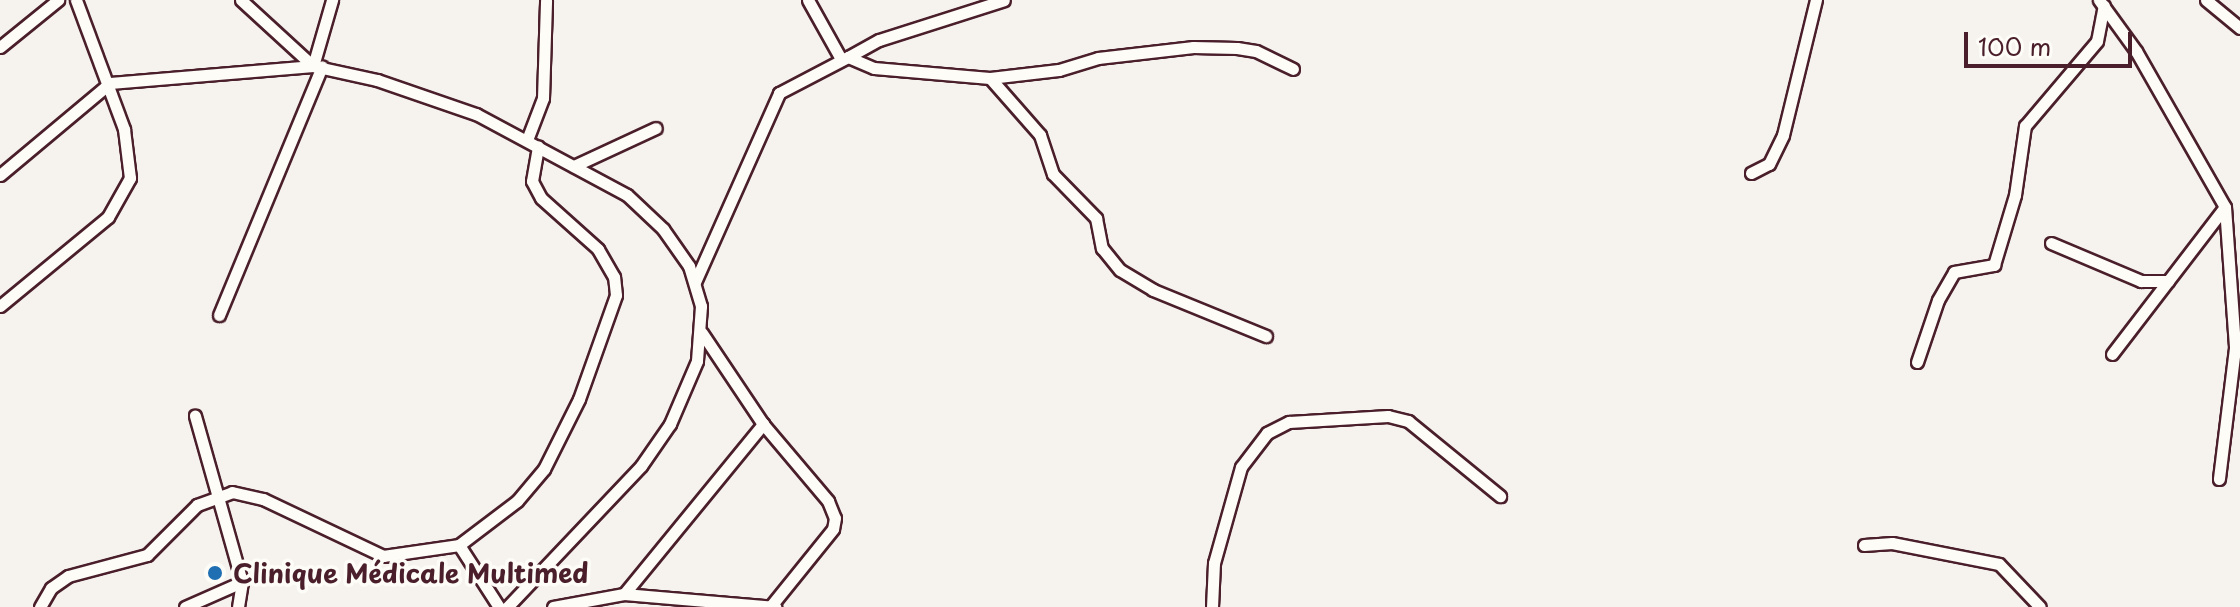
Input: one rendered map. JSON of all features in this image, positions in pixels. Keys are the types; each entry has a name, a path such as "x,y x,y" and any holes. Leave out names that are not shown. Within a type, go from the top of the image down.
{"street":[{"path":"0,47 58,0"},
{"path":"0,306 108,217 125,193 132,161 110,83 76,0"},
{"path":"241,0 318,66"},
{"path":"219,315 318,66 332,0"},
{"path":"40,607 51,588 68,576 147,555 197,505 219,495 232,492 263,499 383,556 459,545 517,501 544,469 579,399 616,295 614,277 598,249 541,198 532,181 532,143 543,98 546,0"},
{"path":"808,0 845,58 874,68 990,78 1059,70 1098,58 1193,47 1256,51 1293,69"},
{"path":"695,282 779,93 879,40 1004,0"},
{"path":"1751,173 1769,164 1783,135 1816,0"},
{"path":"2206,0 2240,28"},
{"path":"2102,3 2136,51 2225,207 2235,348 2219,479"},
{"path":"1917,362 1938,300 1954,272 1994,265 2015,195 2025,126 2097,41 2102,3"},
{"path":"0,175 110,83 318,66 434,97 532,143 645,210 680,250 695,282 702,333 697,361 670,424 641,466 507,607"},
{"path":"990,78 1040,135 1053,174 1096,218 1102,248 1120,270 1153,290 1266,336"},
{"path":"574,166 656,128"},
{"path":"2112,354 2225,207"},
{"path":"2051,243 2141,281 2168,281"},
{"path":"553,607 624,594 772,607 833,529 835,518 828,501 763,424 702,333"},
{"path":"195,416 242,582 238,607"},
{"path":"1212,607 1214,563 1241,467 1267,433 1289,422 1388,416 1408,421 1500,496"},
{"path":"624,594 763,424"},
{"path":"1864,545 1892,543 1999,564 2040,607"},
{"path":"459,545 499,607"},
{"path":"185,607 242,582"}],"place":[{"name":"Clinique Médicale Multimed","path":"215,573"}]}
